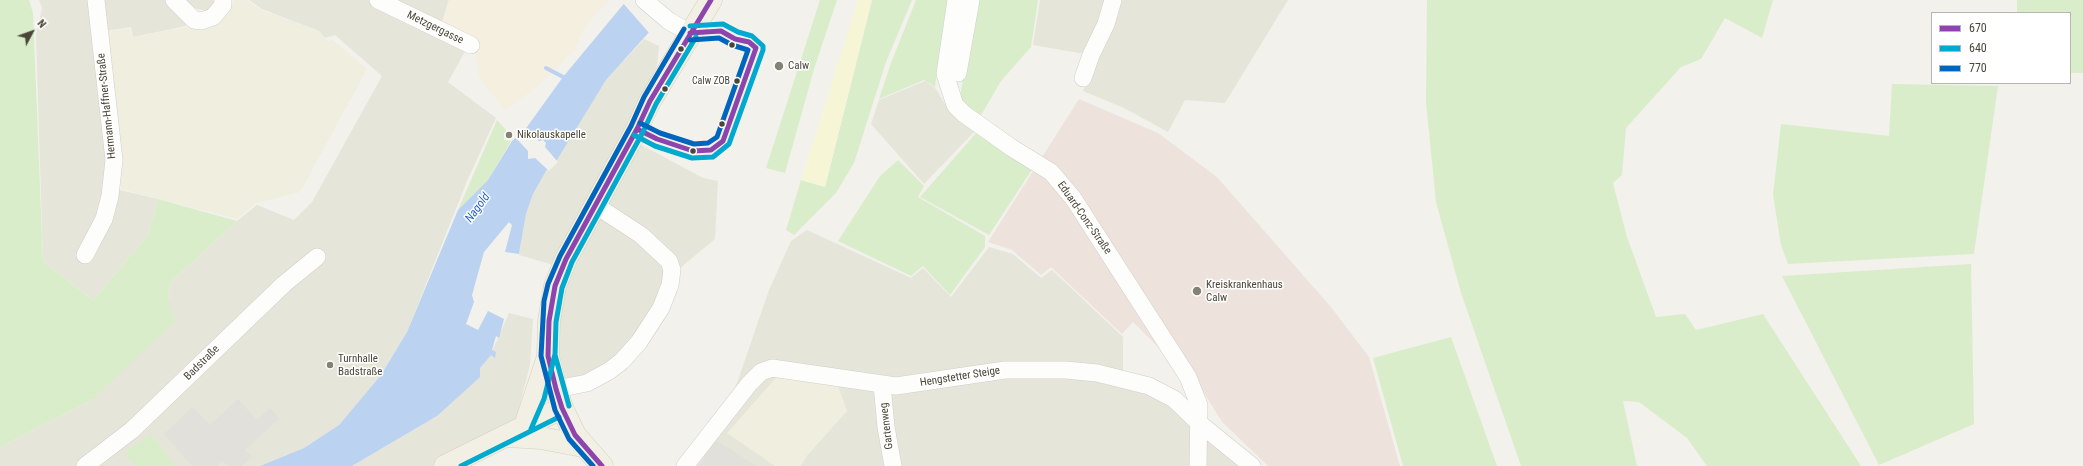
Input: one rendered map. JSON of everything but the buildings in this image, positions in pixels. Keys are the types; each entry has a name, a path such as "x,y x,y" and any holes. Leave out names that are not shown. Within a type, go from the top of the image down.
{"main road":[{"path":"602,466 583,446 570,426 559,399 548,356 549,321 555,286 566,259 637,129 650,101 690,33 712,0"},
{"path":"516,431 548,356"},
{"path":"446,466 516,431 559,399"},
{"path":"516,431 541,438 583,446"}],"street":[{"name":"Hermann-Haffner-Straße","path":"86,255 104,219 110,196 114,160 96,0"},
{"path":"174,0 194,20 201,21 213,17 223,5 223,0"},
{"name":"Metzgergasse","path":"378,0 471,45"},
{"path":"644,0 666,18 690,33"},
{"path":"955,105 945,74 956,0"},
{"path":"955,105 958,61 971,0"},
{"path":"1083,78 1091,55 1106,24 1113,0"},
{"name":"Eduard-Conz-Straße","path":"955,105 964,114 1012,148 1051,172 1073,198 1188,377 1199,404 1198,466"},
{"path":"559,399 587,382 609,372 622,362 639,342 661,308 670,285 672,270 669,261 641,235 595,205"},
{"name":"Badstraße","path":"85,466 132,430 284,284 317,257"},
{"name":"Hengstetter Steige","path":"685,466 749,384 761,372 772,368 896,386 1005,370 1097,373 1149,386 1174,399 1199,423 1252,466"},
{"name":"Gartenweg","path":"882,385 886,427 893,466"}],"shaded area":[{"path":"0,0 29,0 33,13 43,261 93,300 148,235 158,199 237,221 170,283 168,300 175,322 90,401 0,447"},
{"path":"39,0 165,0 185,17 186,26 133,37 131,27 92,33 109,164 107,187 158,199 148,235 93,300 43,261 36,35 42,8"},
{"path":"183,0 215,0 215,10 211,12 190,7"},
{"path":"234,0 247,0 261,10 319,31 327,41 333,40 367,69 300,192 256,203 237,219 121,189 121,162 106,32 130,28 132,37 187,27 205,30 218,25 227,15"},
{"path":"249,0 449,0 438,34 467,48 448,82 496,118 467,181 407,332 381,375 339,425 304,448 260,466 0,466 0,447 90,401 168,300 170,283 237,221 257,205 294,220 312,202 382,76 335,35 325,38 319,31 262,9"},
{"path":"449,0 609,0 588,22 579,39 576,49 536,88 505,110 479,77 475,53 438,34"},
{"path":"820,0 837,0 814,69 785,173 766,168"},
{"path":"872,0 912,0 886,62 854,163 836,193 794,235 786,230 801,180 825,187"},
{"path":"916,0 947,0 935,87 924,80 879,99 891,63"},
{"path":"976,0 1038,0 1031,47 1001,81 980,117 959,104"},
{"path":"1040,0 1288,0 1225,103 1185,100 1168,132 1124,108 1083,91 1096,56 1033,45"},
{"path":"1427,0 1773,0 1762,38 1725,18 1701,59 1681,67 1626,128 1622,175 1613,183 1627,237 1656,317 1685,314 1696,330 1763,314 1861,466 1707,466 1687,438 1639,402 1623,401 1637,466 1521,466 1461,293 1436,202 1426,102"},
{"path":"2017,0 2083,0 2083,73 2071,73 2071,12 2017,12"},
{"path":"644,39 659,46 657,66 623,135 703,178 718,181 715,239 668,278 634,343 592,376 566,379 556,341 562,293 571,270 519,255 526,214 533,194 546,171 557,160 606,80"},
{"path":"925,81 935,88 947,107 975,131 924,184 871,124 879,100"},
{"path":"1892,84 1998,86 1974,254 1788,264 1781,245 1773,195 1781,124 1889,136"},
{"name":"Kreiskrankenhaus Calw","path":"1079,99 1158,133 1217,177 1331,307 1369,357 1400,466 1268,466 1222,422 1174,344 1162,351 1133,322 1122,334 1051,267 1041,275 1012,250 988,242"},
{"path":"497,120 506,130 504,140 511,141 488,180 458,210"},
{"path":"977,132 1033,168 989,235 920,197"},
{"path":"898,160 924,186 918,197 985,236 985,247 950,295 923,266 911,276 838,241 880,176"},
{"path":"807,230 911,278 923,268 951,297 989,247 1013,254 1041,278 1052,270 1123,337 1123,381 1168,401 1246,466 693,466 712,435 737,383 769,290 791,241"},
{"path":"1971,264 1974,424 1879,465 1782,276"},
{"path":"509,313 533,319 530,365 516,420 461,449 471,466 352,466 437,416 491,354"},
{"path":"1451,337 1497,466 1403,466 1373,358"},
{"path":"781,372 837,383 847,411 806,457 801,466 775,466 727,433"},
{"path":"238,399 257,420 270,408 279,418 245,450 252,457 242,466 228,466 223,461 217,466 192,466 164,434 193,407 210,425"},
{"path":"151,434 175,466 134,466 124,453"},
{"path":"716,440 756,466 699,466"}],"sand":[{"path":"858,0 872,0 825,187 801,180"}],"water":[{"name":"Nagold","path":"627,0 678,0 606,80 557,160 546,171 533,194 526,214 519,254 505,252 512,225 509,222 484,252 472,295 474,302 466,324 478,330 488,311 504,319 499,338 496,336 492,350 496,352 495,358 491,355 480,368 480,377 437,416 352,466 260,466 304,448 339,425 381,375 407,332 458,210 488,180 512,141 527,127 563,77"}],"pier":[{"path":"624,0 680,0 650,34 622,2"},
{"path":"524,126 539,141 543,140 546,143 545,147 558,162 549,171 535,158 528,159 528,151 514,136"}],"waterway":[{"path":"546,68 567,79"}],"transit line":[{"name":"670","path":"602,466 575,435 562,408 556,389 548,356 549,321 555,286 566,259 637,129 650,101 711,0"},
{"name":"640","path":"634,135 655,146 692,158 713,157 729,144 763,50 763,46 752,36 738,32 723,24 690,26"},
{"name":"770","path":"593,466 569,439 555,410 541,356 544,301 548,284 560,256 631,126 644,97 684,29"},
{"name":"670","path":"637,129 657,139 693,151 711,150 723,141 756,48 749,42 735,39 721,31 690,33"},
{"name":"640","path":"569,406 555,355 556,322 562,288 572,262 643,132 656,104 696,37"},
{"name":"770","path":"640,123 660,133 694,144 708,143 717,137 748,50 732,45 719,38 690,40"},
{"name":"640","path":"531,429 544,399 555,354"},
{"name":"640","path":"461,466 559,417"}],"place":[{"name":"Calw","path":"779,66"},
{"name":"Calw ZOB","path":"737,81"},
{"name":"Nikolauskapelle","path":"509,135"},
{"name":"Kreiskrankenhaus Calw","path":"1197,291"},
{"name":"Turnhalle Badstraße","path":"330,365"}]}
